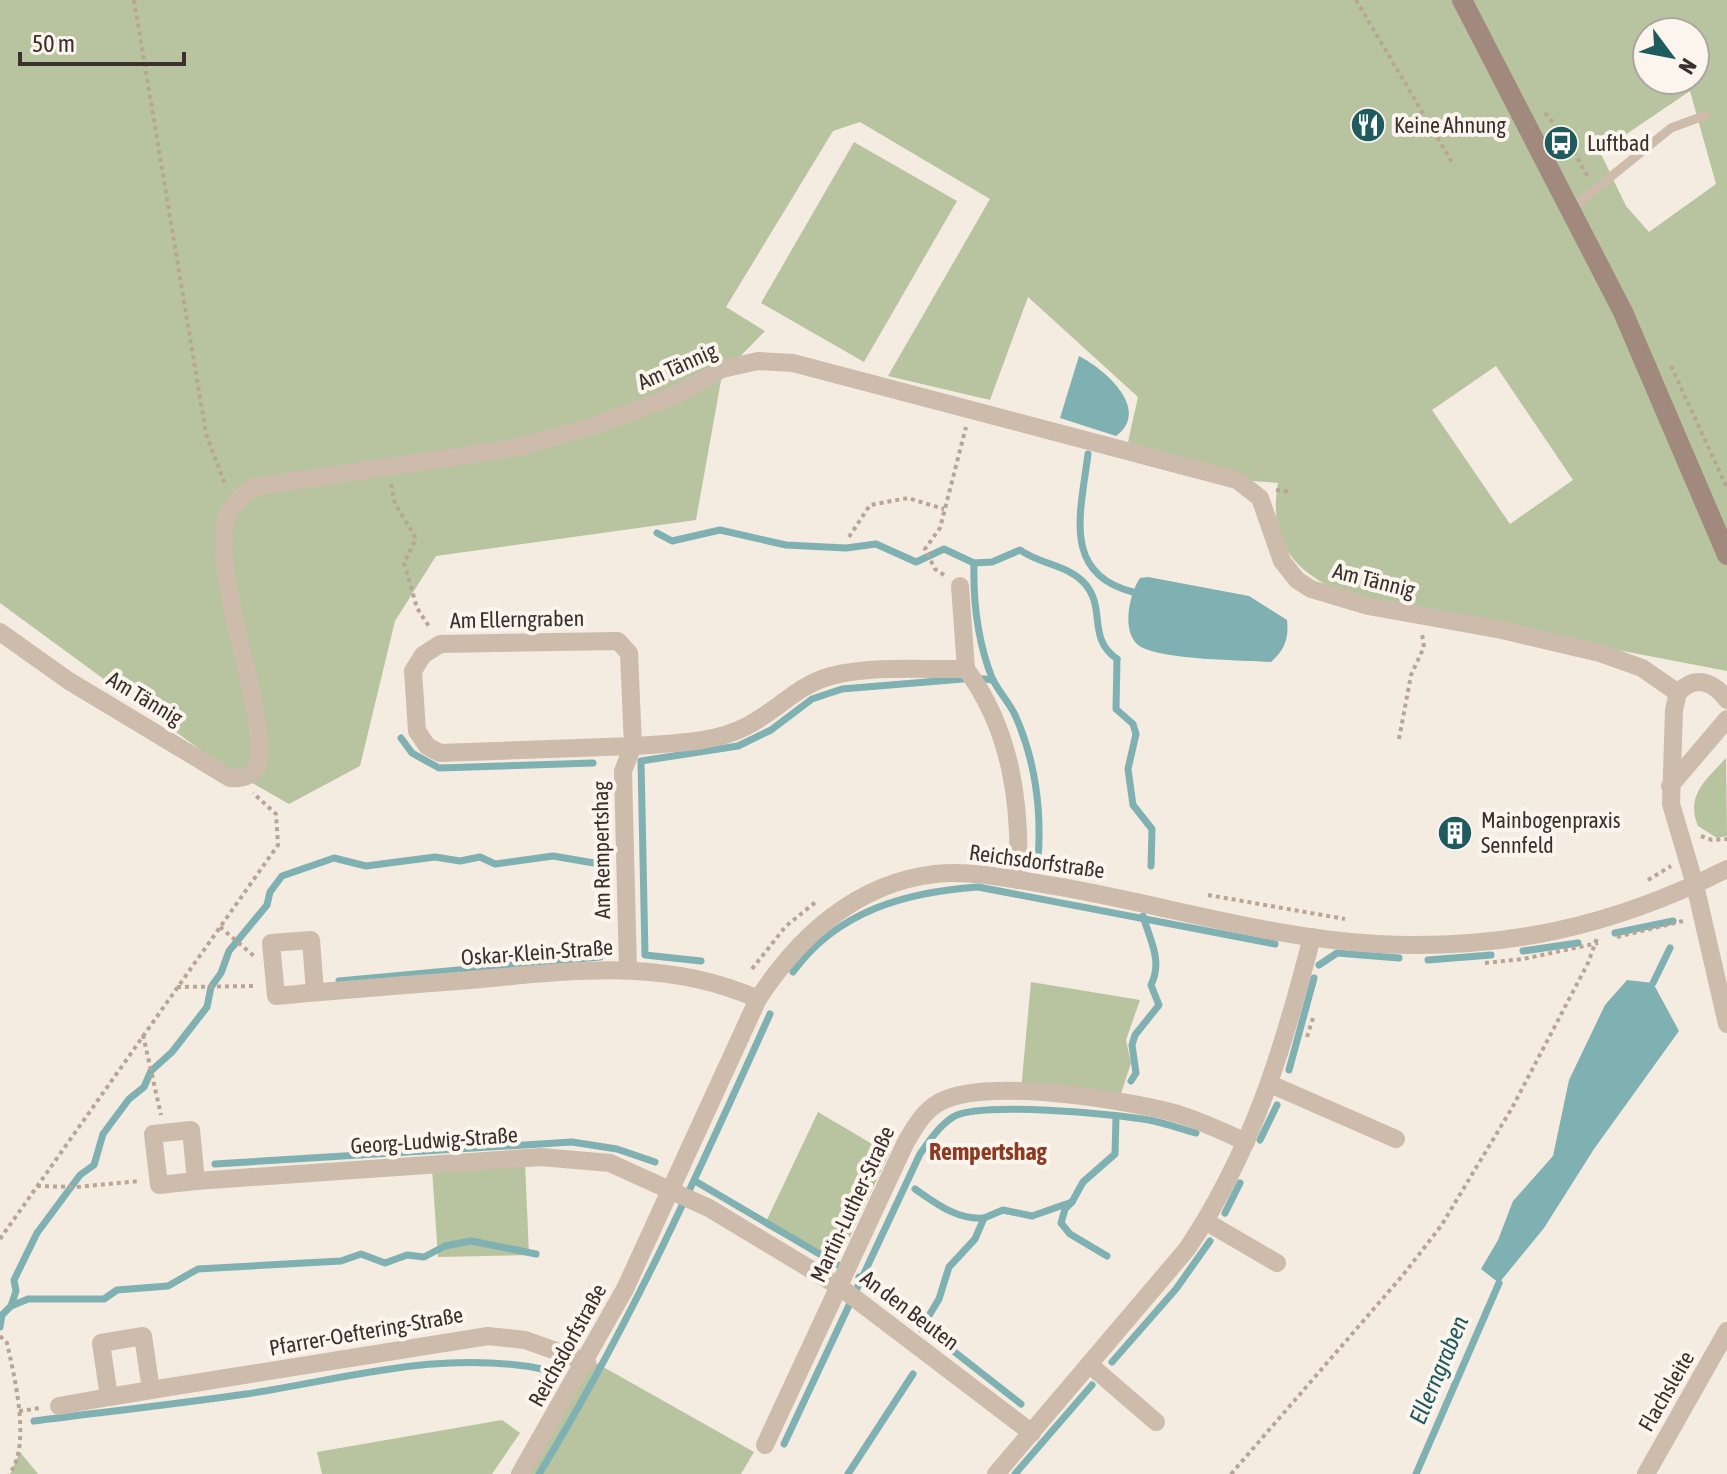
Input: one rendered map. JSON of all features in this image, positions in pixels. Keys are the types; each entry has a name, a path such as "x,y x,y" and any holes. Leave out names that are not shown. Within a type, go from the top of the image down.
{"main road":[{"path":"1462,0 1623,312 1727,555"}],"street":[{"name":"Am Tännig","path":"0,632 69,681 230,778 253,774 258,764 258,725 227,564 224,529 232,504 253,487 515,448 594,426 678,394 722,369 758,361 793,363 1237,480 1260,498 1282,561 1297,580 1327,595 1600,653 1642,668 1678,693"},
{"path":"960,586 966,669 983,693 1005,747 1017,802 1018,880"},
{"name":"Am Ellerngraben","path":"618,641 629,653 633,746 440,753 427,746 417,731 413,671 423,655 440,644 618,641"},
{"path":"633,746 690,742 733,733 749,726 806,685 829,676 852,672 966,669"},
{"path":"1727,700 1714,686 1703,681 1684,686 1678,693 1670,786 1671,804 1695,885 1727,1024"},
{"path":"1670,786 1727,719"},
{"name":"Am Rempertshag","path":"628,970 623,771 633,746"},
{"name":"Reichsdorfstraße","path":"520,1474 587,1362 625,1289 758,999 781,964 805,937 838,911 866,896 898,882 935,874 981,874 1139,900 1312,937 1375,943 1452,944 1523,939 1599,922 1695,885 1727,869"},
{"path":"996,1474 1187,1249 1205,1221 1246,1142 1270,1084 1290,1026 1312,937"},
{"path":"274,979 271,943 311,940 315,992"},
{"name":"Oskar-Klein-Straße","path":"274,979 276,996 569,971 628,970 693,976 758,999"},
{"path":"1270,1084 1396,1139"},
{"name":"Martin-Luther-Straße","path":"765,1445 840,1287 880,1192 910,1134 927,1112 950,1098 985,1090 1009,1090 1179,1114 1246,1142"},
{"path":"158,1179 153,1134 191,1130 196,1181"},
{"name":"Georg-Ludwig-Straße","path":"158,1179 159,1185 577,1158 610,1163 669,1190"},
{"name":"An den Beuten","path":"669,1190 751,1230 840,1287 1032,1433"},
{"path":"1205,1221 1277,1263"},
{"name":"Flachsleite","path":"1646,1474 1727,1331"},
{"path":"109,1397 101,1343 143,1336 151,1390"},
{"name":"Pfarrer-Oeftering-Straße","path":"59,1406 488,1336 554,1347 587,1362"},
{"path":"1090,1365 1156,1422"}],"lane":[{"path":"1571,209 1671,128 1706,115"}],"path":[{"path":"134,0 206,434 232,504"},
{"path":"1356,0 1453,164"},
{"path":"960,586 935,569 925,549 940,528 971,410"},
{"path":"389,469 395,504 416,538 404,563 417,608 440,644"},
{"path":"849,537 870,505 908,498 944,509"},
{"path":"1399,739 1411,675 1424,647 1419,616"},
{"path":"0,1239 278,845 276,814 263,798"},
{"path":"1691,828 1712,840 1727,839"},
{"path":"1636,885 1687,856"},
{"path":"1199,894 1352,920"},
{"path":"740,991 760,956 786,926 820,899"},
{"path":"1478,964 1523,959 1597,943 1702,915"},
{"path":"1231,1474 1403,1275 1441,1226 1512,1108 1597,943 1599,922"},
{"path":"220,927 274,979"},
{"path":"176,987 274,979"},
{"path":"1304,1047 1315,1009"},
{"path":"143,1035 164,1133"},
{"path":"36,1186 77,1187 158,1179"},
{"path":"0,1336 7,1343 19,1411 17,1463 9,1474"}],"green space":[{"path":"0,0 1727,0 1727,671 1363,601 1323,583 1294,560 1284,545 1276,507 1278,483 1253,481 1128,442 1138,397 1028,297 990,400 888,376 990,199 860,122 833,131 726,307 765,331 722,375 696,520 436,556 395,621 360,766 289,804 221,765 0,603","holes":["1631,16 1711,16 1711,96 1691,96 1716,184 1649,232 1626,206 1600,152 1683,96 1631,96","1496,366 1573,480 1510,524 1432,410"]},
{"path":"854,142 957,201 864,362 761,303"},
{"path":"1726,758 1727,836 1717,838 1698,826 1694,805 1700,788"},
{"path":"1031,982 1140,1000 1126,1040 1131,1063 1118,1103 1021,1090"},
{"path":"818,1112 889,1154 846,1245 833,1256 823,1258 764,1226"},
{"path":"525,1162 529,1255 438,1257 432,1169"},
{"path":"591,1360 754,1452 741,1474 524,1474"},
{"path":"502,1420 520,1433 492,1474 322,1474 317,1452"},
{"path":"20,1452 38,1474 10,1474"}],"water":[{"path":"1079,356 1112,381 1127,403 1129,414 1126,426 1116,436 1060,418"},
{"path":"1140,578 1249,596 1287,620 1287,638 1283,648 1271,662 1167,655 1141,647 1130,633 1128,614 1136,585"},
{"path":"1627,980 1653,983 1679,1031 1594,1149 1544,1228 1499,1283 1481,1269 1498,1240 1513,1201 1553,1156 1569,1080 1605,1005"}],"waterway":[{"path":"1088,454 1080,518 1085,555 1095,571 1110,583 1133,592"},
{"path":"657,533 672,541 720,530 786,545 846,548 876,544 916,562 944,549 974,563 992,562 1020,550 1072,573 1086,585 1095,604 1102,642 1117,659"},
{"path":"974,563 974,592 983,650 992,678 1015,715 1032,767 1038,804 1038,859"},
{"path":"1117,659 1116,709 1133,724 1136,734 1128,769 1133,805 1152,829 1151,866"},
{"path":"701,961 645,955 641,761 738,746 771,730 812,699 842,689 975,678 993,680"},
{"path":"401,738 412,753 439,768 593,763"},
{"path":"0,1327 2,1315 11,1306 16,1291 14,1280 37,1233 80,1175 94,1165 103,1134 129,1099 144,1087 151,1071 172,1052 207,1007 211,987 221,973 229,951 267,905 270,892 282,876 334,858 366,866 435,857 460,861 480,857 495,864 553,856 594,863"},
{"path":"793,972 830,934 875,908 925,894 978,887 1275,944"},
{"path":"1131,1081 1136,1073 1132,1045 1135,1035 1159,1005 1151,985 1156,959 1143,916"},
{"path":"1615,933 1673,921"},
{"path":"1523,951 1578,943"},
{"name":"Ellerngraben","path":"1653,983 1670,948"},
{"path":"1319,965 1337,953 1399,958"},
{"path":"1428,960 1491,955"},
{"path":"339,981 600,957"},
{"path":"1289,1070 1314,978"},
{"path":"539,1474 633,1306 770,1014"},
{"path":"1260,1140 1277,1105"},
{"path":"784,1444 920,1154 953,1117 990,1110 1048,1110 1149,1120 1196,1133"},
{"path":"921,1329 939,1299 949,1267 975,1239 984,1218 1003,1210 1032,1216 1072,1202 1083,1182 1115,1154 1116,1117"},
{"path":"215,1164 572,1142 617,1149 655,1162"},
{"path":"695,1181 845,1269"},
{"path":"1225,1213 1240,1183"},
{"path":"915,1189 956,1214 984,1218"},
{"path":"1072,1202 1065,1209 1061,1223 1070,1234 1107,1256"},
{"path":"11,1306 28,1299 104,1299 117,1290 168,1286 198,1269 341,1261 361,1254 385,1263 407,1255 424,1257 445,1246 471,1241 536,1254"},
{"path":"1112,1362 1176,1289 1210,1241"},
{"path":"859,1277 1021,1404"},
{"name":"Ellerngraben","path":"1416,1474 1499,1283"},
{"path":"34,1421 246,1394 430,1364 467,1362 542,1369"},
{"path":"848,1474 913,1374"},
{"path":"1015,1474 1092,1385"}],"place":[{"name":"Keine Ahnung","path":"1368,125"},
{"name":"Luftbad","path":"1561,143"},
{"name":"Mainbogenpraxis Sennfeld","path":"1455,833"}],"district":[{"name":"Rempertshag","path":"988,1152"}]}
